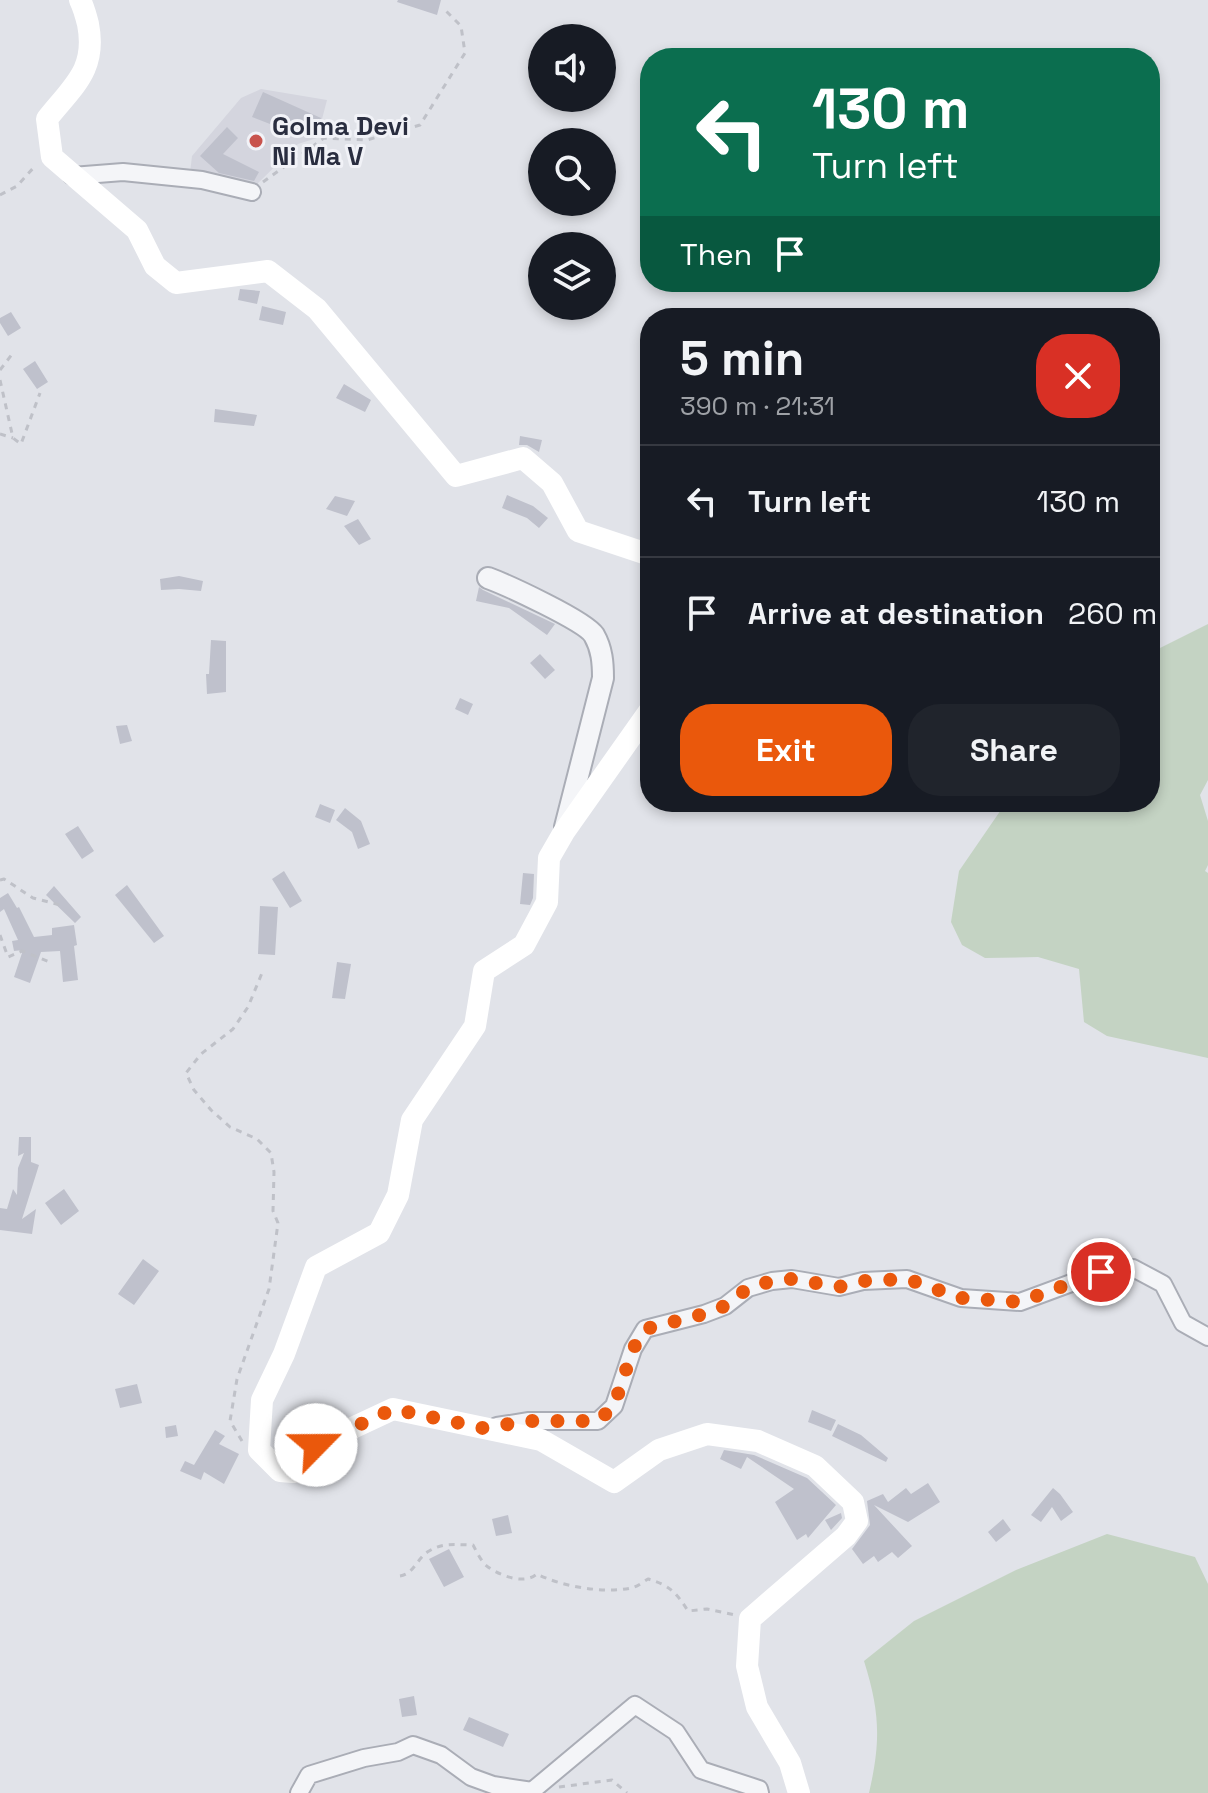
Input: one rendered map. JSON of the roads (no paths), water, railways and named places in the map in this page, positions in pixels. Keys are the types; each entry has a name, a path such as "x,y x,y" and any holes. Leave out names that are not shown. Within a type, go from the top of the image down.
{"main road":[{"path":"80,0 92,46 86,70 47,119 52,157 137,230 155,266 176,283 268,271 317,309 456,476 523,458 552,483 578,531 640,552"},
{"path":"640,724 549,858 547,902 524,945 484,971 475,1026 412,1120 398,1195 379,1233 316,1267 284,1354 262,1400 259,1450 280,1471 293,1472 316,1445 393,1409 541,1440 614,1482 659,1450 707,1434 758,1441 815,1466 853,1502 857,1521 846,1536 750,1619 747,1666 757,1707 790,1763 799,1793"}],"street":[{"path":"72,176 123,172 202,180 252,192"},
{"path":"488,578 517,588 593,632 602,655 603,678 564,832"},
{"path":"483,1428 529,1421 598,1421 614,1406 633,1349 645,1329 704,1314 725,1306 748,1288 772,1281 792,1279 839,1287 863,1281 907,1279 961,1298 1020,1302 1101,1272 1133,1268 1163,1284 1183,1323 1208,1337"},
{"path":"299,1793 309,1775 364,1758 398,1752 413,1745 441,1755 471,1777 493,1785 532,1791 635,1705 676,1732 701,1770 759,1789 760,1793"}],"place":[{"name":"Golma Devi Ni Ma V","path":"256,141"}]}
